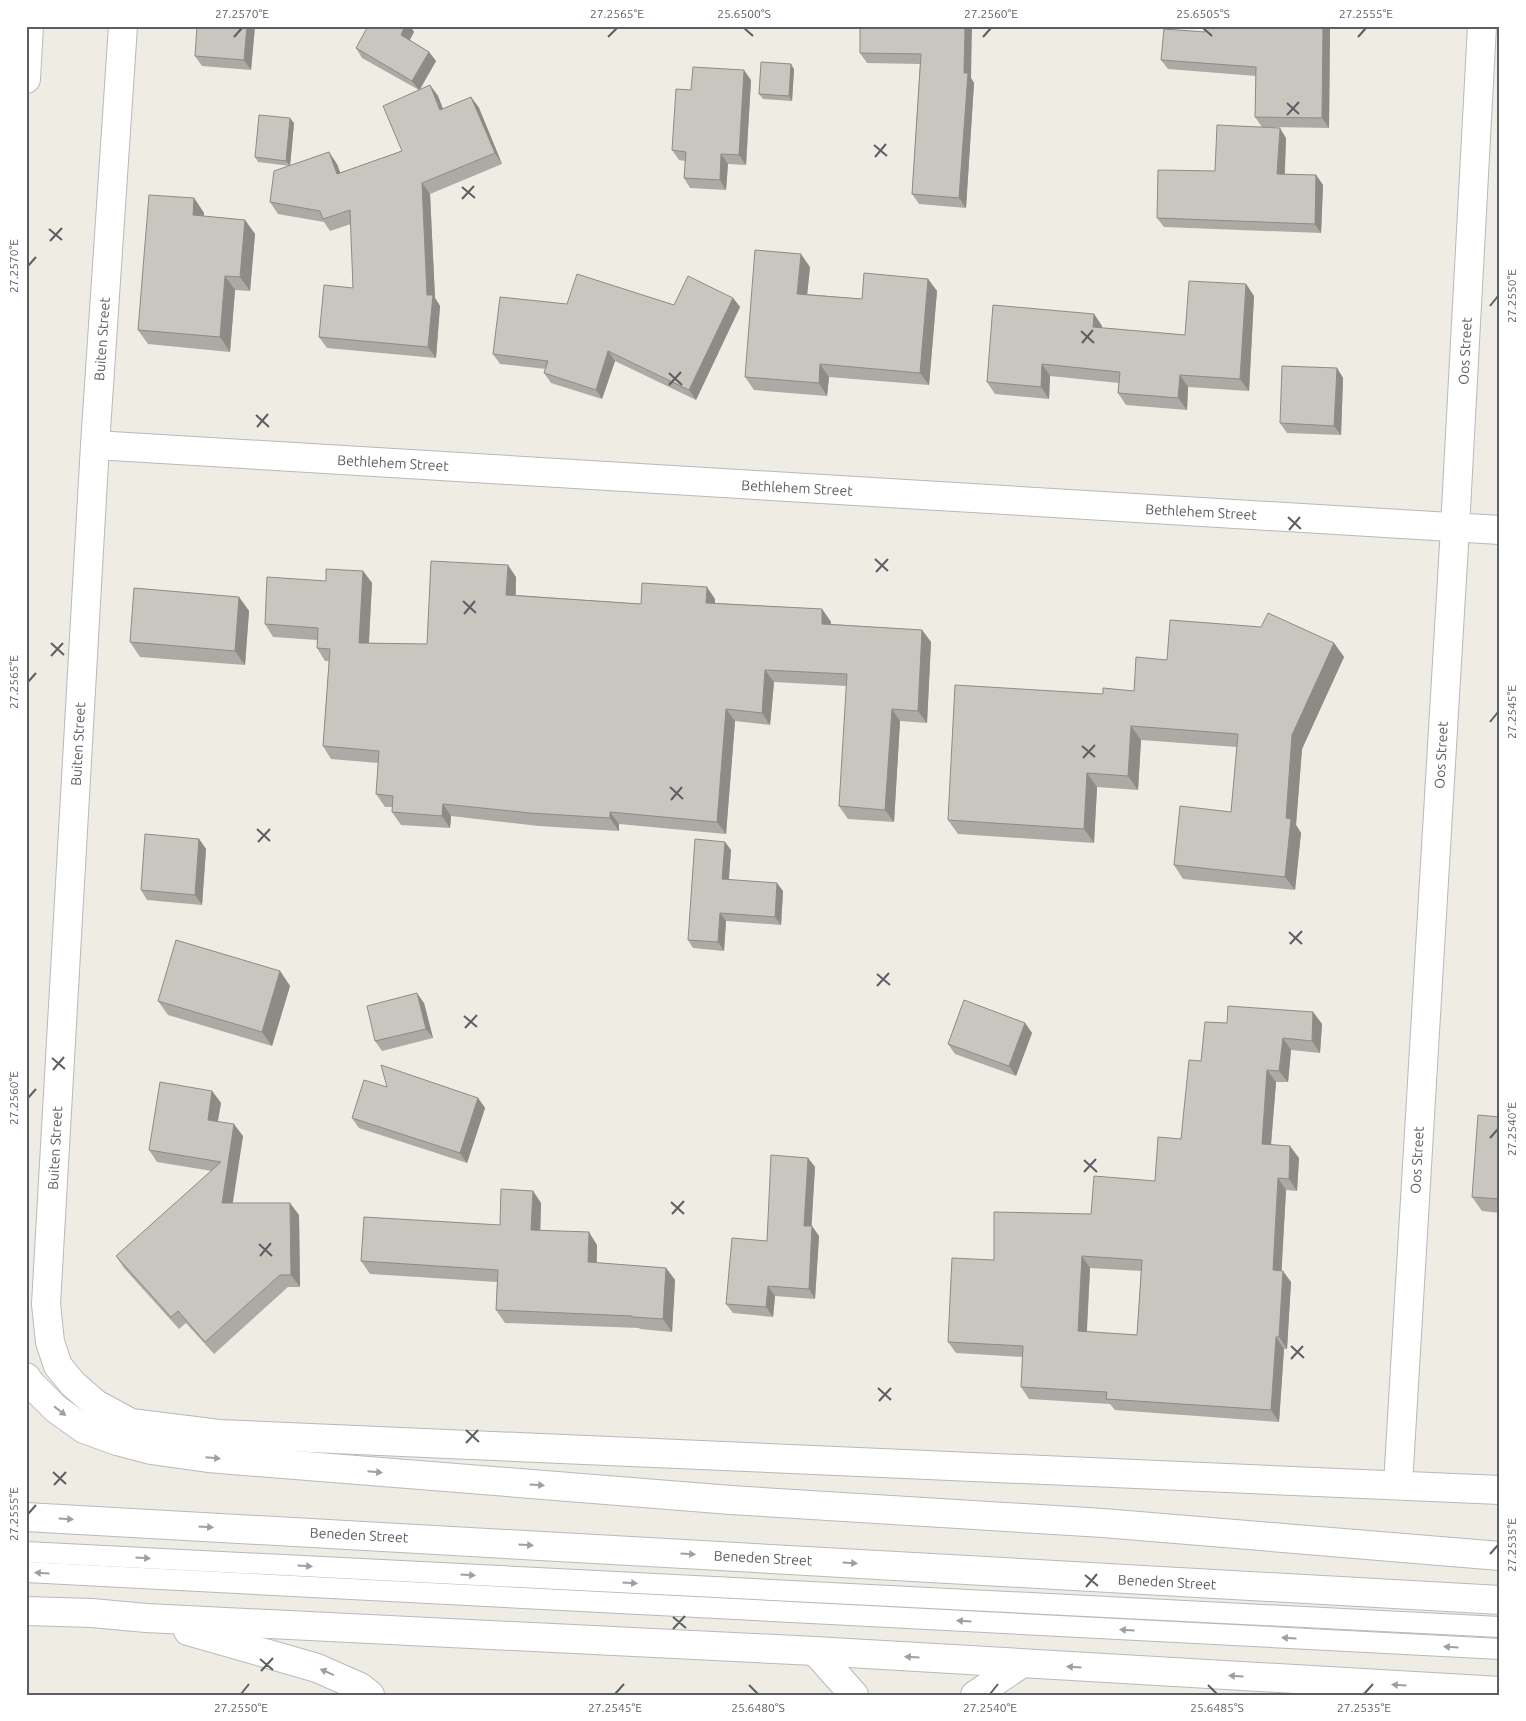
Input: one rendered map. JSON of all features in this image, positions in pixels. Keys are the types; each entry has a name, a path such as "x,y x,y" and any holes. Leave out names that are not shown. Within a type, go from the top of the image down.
{"street":[{"path":"26,79 29,26"},
{"name":"Buiten Street","path":"123,26 95,445 46,1304 50,1342 58,1366 73,1384 96,1404 131,1423 218,1434 1398,1485"},
{"name":"Oos Street","path":"1398,1485 1455,528 1482,26"},
{"name":"Bethlehem Street","path":"95,445 1500,530"},
{"path":"26,1377 56,1409 84,1429 117,1441 151,1450 208,1458 731,1500 1103,1523 1500,1556"},
{"path":"1398,1485 1500,1490"},
{"name":"Beneden Street","path":"26,1517 1500,1600"},
{"path":"26,1611 815,1651 1500,1691"},
{"path":"146,1618 317,1668 360,1687 370,1695"},
{"path":"815,1651 854,1695"},
{"path":"975,1695 1021,1664"}],"lane":[{"path":"26,1552 1500,1628"},
{"path":"26,1572 1500,1649"}],"building":[{"path":"197,26 247,26 244,60 195,56"},
{"path":"368,26 405,26 401,35 429,52 412,81 356,48"},
{"path":"860,26 965,26 964,73 968,73 959,198 912,194 921,54 860,53"},
{"path":"1205,26 1323,26 1322,118 1255,117 1256,67 1161,60 1164,29 1205,32"},
{"path":"761,62 791,64 789,96 759,94"},
{"path":"693,67 744,70 739,155 721,154 720,180 684,178 686,152 672,150 676,89 691,90"},
{"path":"430,85 440,110 471,97 495,153 422,183 427,295 433,295 428,347 319,337 324,285 353,288 350,210 323,219 320,211 270,202 274,171 329,152 337,174 402,151 383,106"},
{"path":"259,115 290,118 286,161 255,157"},
{"path":"1217,125 1280,128 1277,174 1316,175 1315,224 1157,218 1158,170 1215,171"},
{"path":"149,195 194,198 193,215 245,220 240,277 225,276 220,337 138,330"},
{"path":"755,250 801,254 797,294 862,299 864,273 928,279 920,373 820,364 819,383 745,377"},
{"path":"577,274 674,305 688,276 733,298 689,390 608,351 596,390 544,373 548,361 493,354 500,297 567,304"},
{"path":"1189,281 1246,284 1240,379 1180,375 1178,398 1118,393 1120,372 1042,364 1041,387 987,382 993,305 1094,314 1093,327 1185,335"},
{"path":"1282,366 1337,368 1334,426 1280,423"},
{"path":"431,561 508,565 506,595 641,604 642,583 707,587 706,603 822,609 822,624 922,630 918,711 892,709 885,810 839,806 847,674 765,670 762,713 726,709 717,822 610,812 610,818 530,813 443,804 442,816 392,812 393,796 376,794 379,751 323,746 330,649 317,648 318,628 265,624 267,577 326,581 326,569 363,571 359,643 427,644"},
{"path":"134,588 239,597 235,651 130,642"},
{"path":"1268,613 1334,643 1292,735 1286,818 1291,819 1285,877 1174,865 1180,806 1231,812 1238,734 1131,726 1128,776 1087,773 1084,829 948,820 955,685 1103,694 1103,688 1134,691 1136,657 1167,660 1170,620 1261,627"},
{"path":"145,834 199,839 195,895 141,890"},
{"path":"695,839 725,842 722,879 777,883 775,917 720,913 718,942 688,940"},
{"path":"176,940 280,971 262,1032 158,1001"},
{"path":"417,993 426,1029 375,1041 367,1006"},
{"path":"964,1000 1025,1023 1009,1066 948,1044"},
{"path":"1228,1006 1313,1012 1312,1041 1283,1038 1279,1071 1267,1070 1262,1144 1290,1146 1289,1179 1278,1178 1273,1270 1283,1271 1279,1337 1276,1337 1271,1410 1106,1399 1107,1392 1021,1387 1023,1346 948,1342 952,1258 994,1260 994,1212 1091,1214 1094,1176 1155,1181 1158,1137 1181,1139 1189,1060 1201,1061 1205,1022 1227,1023","holes":["1082,1256 1142,1260 1137,1335 1078,1331"]},
{"path":"381,1065 478,1098 460,1153 352,1118 364,1080 387,1087"},
{"path":"160,1082 212,1091 208,1120 234,1124 222,1203 290,1203 291,1275 280,1275 205,1342 178,1311 171,1317 116,1256 221,1162 149,1150"},
{"path":"1478,1115 1500,1117 1500,1199 1472,1197"},
{"path":"771,1155 808,1158 804,1226 812,1226 809,1289 768,1286 766,1307 726,1304 732,1238 767,1241"},
{"path":"501,1189 533,1191 531,1230 589,1232 588,1262 666,1268 663,1319 496,1310 498,1270 361,1261 364,1217 500,1225"}]}
